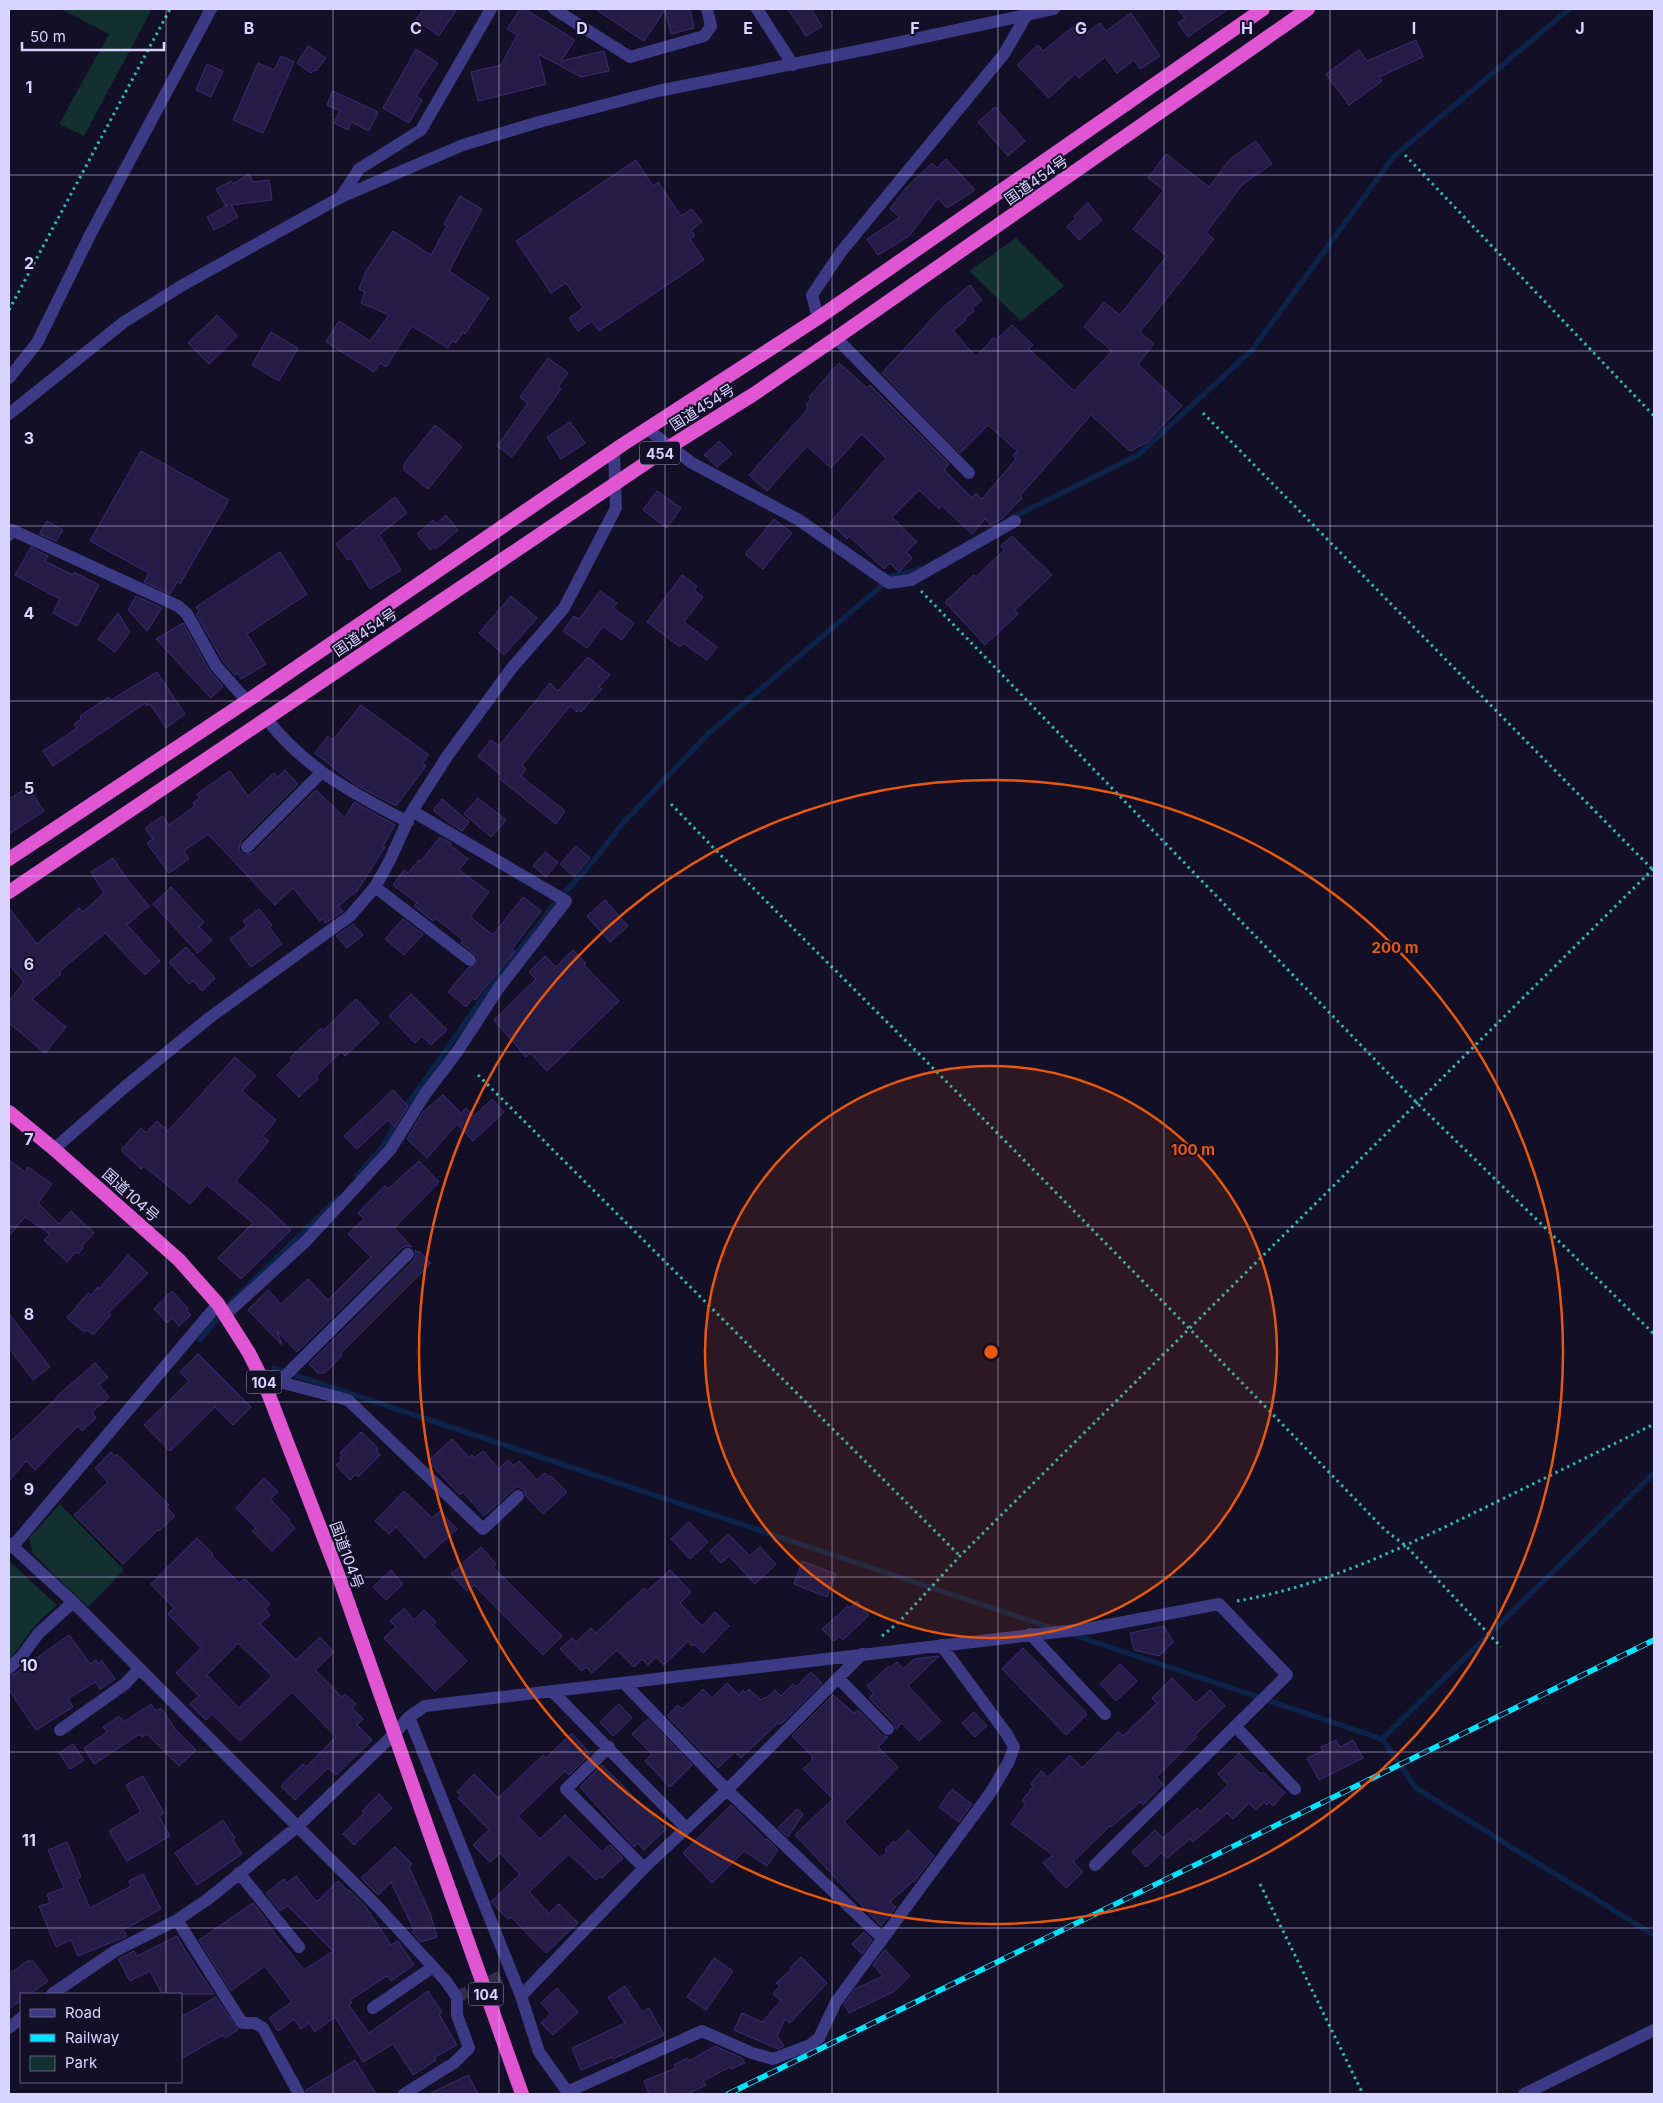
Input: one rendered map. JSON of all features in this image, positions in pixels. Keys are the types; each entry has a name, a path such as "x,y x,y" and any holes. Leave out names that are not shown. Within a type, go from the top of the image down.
{"highway":[{"name":"国道454号","path":"9,859 247,701 614,451 818,318 1263,9"},
{"name":"国道454号","path":"9,892 671,446 754,394 1308,9"},
{"name":"国道104号","path":"9,1112 54,1149 179,1260 221,1309 249,1353 265,1386 339,1577 522,2094"}],"street":[{"path":"9,378 37,343 92,232 211,9"},
{"path":"341,197 359,169 420,130 491,9"},
{"path":"554,9 630,57 704,36 711,26 707,9"},
{"path":"757,9 793,65"},
{"path":"9,414 124,322 181,286 264,238 341,197 463,145 539,122 658,91 793,65 1026,12 1054,9"},
{"path":"818,318 812,295 841,252 1004,54 1026,12"},
{"path":"836,338 969,472"},
{"path":"647,429 692,463 799,520 889,583 911,580 1015,521"},
{"path":"54,1149 209,1018 350,916 375,887 410,817 448,755 511,669 564,608 616,508 614,451"},
{"path":"9,535 12,530 178,606 187,614 216,666 247,701"},
{"path":"266,718 282,738 321,772 350,791 410,817 566,901 498,989 457,1052 425,1094 390,1150 306,1242 221,1309 11,1545 73,1602 377,1906 445,1980 457,1998 457,2015 468,2048 454,2063 422,2089 404,2094"},
{"path":"247,847 321,772"},
{"path":"375,887 470,960"},
{"path":"284,1383 286,1375 408,1254"},
{"path":"265,1386 276,1380 348,1400 483,1528 518,1496"},
{"path":"9,1668 22,1656 38,1634 73,1602"},
{"path":"53,1993 115,1951 177,1920 239,1873 297,1828 394,1734 409,1717 425,1706 1092,1628 1219,1604 1287,1675 1095,1865"},
{"path":"1030,1634 1104,1714"},
{"path":"409,1717 521,1996 539,2052 568,2093 702,2031 752,2053 773,2059 810,2045 819,2038 836,2002 991,1792 1008,1763 1014,1748 1006,1733 941,1645"},
{"path":"521,1996 644,1868 727,1790 862,1654"},
{"path":"60,1730 126,1684 139,1670"},
{"path":"838,1678 888,1728"},
{"path":"624,1683 727,1790 882,1938"},
{"path":"553,1692 609,1747 686,1828"},
{"path":"1235,1726 1295,1789"},
{"path":"609,1747 566,1789 644,1868"},
{"path":"239,1873 299,1947"},
{"path":"177,1920 242,2023 255,2023 263,2028 299,2094"},
{"path":"373,2008 433,1967"},
{"path":"9,2028 20,2019"},
{"path":"1524,2094 1654,2030"}],"path":[{"path":"9,310 170,9"},
{"path":"1405,155 1654,416"},
{"path":"862,1654 899,1622 960,1556 1416,1102 1654,869 1203,413"},
{"path":"911,580 1416,1102 1654,1334"},
{"path":"670,804 1190,1328 1385,1530 1406,1546 1501,1647"},
{"path":"478,1075 960,1556"},
{"path":"1219,1604 1255,1598 1288,1589 1335,1574 1406,1546 1654,1424"},
{"path":"1260,1884 1363,2094"}],"green space":[{"path":"61,9 152,9 84,136 59,124 109,34"},
{"path":"1016,238 1064,286 1021,321 969,271"},
{"path":"60,1504 124,1570 88,1607 33,1554 29,1538"},
{"path":"10,1562 57,1605 33,1628 9,1659 9,1564"}],"building":[{"path":"423,9 457,9 439,36 416,20"},
{"path":"520,9 525,9 575,40 561,61 604,51 609,71 581,77 538,54 546,84 478,101 471,72 501,65 517,35 507,29"},
{"path":"595,9 690,9 694,28 671,34 665,10 644,41"},
{"path":"788,9 811,9 822,26 806,36"},
{"path":"1177,9 1228,9 1188,37 1178,23 1185,18"},
{"path":"1131,13 1160,56 1140,69 1134,60 1117,73 1105,57 1079,78 1075,74 1049,98 1017,65 1038,45 1043,51 1074,26 1082,36 1100,23 1106,31"},
{"path":"1416,40 1423,57 1379,77 1382,81 1349,105 1326,74 1359,50 1367,61"},
{"path":"308,46 326,58 316,71 314,70 311,73 297,63"},
{"path":"416,49 438,63 416,96 422,100 409,123 383,108"},
{"path":"281,56 294,62 263,133 233,120 258,63 274,70"},
{"path":"207,64 223,71 211,97 196,90"},
{"path":"333,91 378,112 369,131 351,122 348,130 334,123 340,111 327,105"},
{"path":"995,107 1025,141 1008,156 978,122"},
{"path":"1256,141 1272,164 1242,185 1206,233 1214,239 1140,332 1154,344 1138,364 1182,406 1146,443 1130,451 1091,415 1003,518 991,525 985,519 972,534 942,506 939,509 919,490 892,517 917,542 906,552 912,558 899,572 890,563 884,569 849,536 847,539 830,523 886,458 862,434 831,468 807,446 767,491 749,475 806,411 808,407 806,405 811,399 809,397 839,363 867,388 870,385 949,464 944,470 972,498 976,493 982,499 1016,459 1013,456 1017,451 988,425 960,453 882,373 941,309 970,285 982,300 972,308 974,311 965,318 966,320 953,331 976,357 994,337 996,340 1012,325 1033,345 1029,349 1074,391 1112,351 1084,327 1104,302 1120,315 1167,256 1133,229 1164,190 1148,178 1166,154 1209,187 1230,159"},
{"path":"946,159 975,190 947,208 938,198 909,236 878,255 867,239 900,217 890,209 905,189 932,163 937,168"},
{"path":"636,160 653,186 658,182 681,216 692,209 702,222 691,230 695,236 690,239 704,260 599,331 592,321 578,331 569,318 583,308 566,283 551,293 516,241"},
{"path":"249,174 253,182 269,180 272,200 231,205 238,217 214,230 207,217 228,205 226,206 216,189 231,181 233,184"},
{"path":"460,196 482,209 449,271 489,298 465,334 463,332 456,343 452,341 448,348 412,326 386,367 380,363 374,372 326,342 339,321 370,341 389,315 361,303 365,292 359,289 366,271 393,231 431,255 447,226 444,224"},
{"path":"1088,203 1102,220 1079,240 1067,226 1076,218 1074,216"},
{"path":"217,315 237,336 209,364 188,343"},
{"path":"271,332 298,348 279,381 252,365"},
{"path":"548,358 568,373 558,387 561,389 512,457 497,446 528,403 520,397"},
{"path":"570,422 585,443 561,459 547,437"},
{"path":"435,425 462,447 428,489 404,470 404,464"},
{"path":"719,441 732,454 717,467 704,455"},
{"path":"141,451 229,500 180,584 178,581 170,594 144,582 149,573 90,541"},
{"path":"657,491 681,508 667,528 643,510"},
{"path":"395,497 407,513 379,535 401,570 370,589 351,558 348,560 336,544"},
{"path":"446,515 458,530 436,549 434,546 430,550 417,534 433,520 436,524"},
{"path":"774,519 792,533 763,569 745,554"},
{"path":"47,521 63,530 56,541 39,534"},
{"path":"1012,536 1052,575 1015,610 1018,614 985,645 945,602 974,575 976,577 1004,550 1001,546"},
{"path":"31,547 48,556 45,561 73,575 74,572 99,585 77,626 53,613 60,599 15,575"},
{"path":"280,552 307,594 247,634 266,664 241,679 223,661 196,614 199,612 196,607"},
{"path":"682,575 697,586 694,590 703,597 684,622 717,647 707,660 683,643 680,647 647,622"},
{"path":"600,591 617,603 613,608 634,623 622,640 603,626 587,648 563,631 574,616 579,619"},
{"path":"136,596 162,608 147,631 128,610"},
{"path":"511,596 537,618 504,655 479,633"},
{"path":"118,613 130,632 115,652 98,639"},
{"path":"183,623 209,670 223,686 211,698 156,639"},
{"path":"588,657 610,675 599,687 602,689 581,712 578,710 577,712 570,706 522,765 526,769 521,776 565,811 556,824 500,779 502,776 478,756 491,740 499,746 550,683 558,691"},
{"path":"157,672 185,714 166,728 150,704 146,706 145,703 53,766 43,751 77,728 74,724 81,719 80,716 109,697 111,700"},
{"path":"361,705 429,755 422,763 426,766 396,806 356,785 315,753 328,736 333,740"},
{"path":"285,770 298,784 241,841 239,849 244,855 253,853 316,790 345,818 354,802 395,825 383,846 385,847 357,891 338,906 343,911 326,923 322,919 320,921 293,888 275,905 208,834 184,851 189,859 169,873 147,843 153,839 145,828 163,816 169,825 195,806 193,803 200,798 197,794 230,771 248,796 274,773 278,777"},
{"path":"28,787 44,811 9,834 9,799"},
{"path":"478,798 506,820 491,837 464,814"},
{"path":"442,799 469,822 462,831 433,810"},
{"path":"440,837 451,843 450,845 468,859 459,870 489,892 470,917 493,935 523,897 541,911 512,949 515,951 475,1000 473,998 466,1007 448,992 468,968 476,965 478,957 461,943 463,940 435,918 433,921 414,906 417,903 393,885 404,870 408,873 419,860 421,861"},
{"path":"576,846 590,858 574,877 560,864"},
{"path":"545,852 558,862 546,877 533,866"},
{"path":"113,858 129,882 149,906 127,925 160,961 145,975 105,933 59,972 61,974 32,999 66,1027 45,1053 9,1023 9,1001 24,982 9,965 9,908 37,944 79,908 83,912 104,893 91,872"},
{"path":"171,887 204,922 199,927 212,940 198,953 153,904"},
{"path":"605,900 628,926 610,942 587,916"},
{"path":"259,909 272,925 269,927 282,944 251,967 230,939 247,926 243,921"},
{"path":"403,919 423,934 404,955 385,939"},
{"path":"353,924 363,935 347,948 336,936"},
{"path":"186,947 215,978 202,991 193,981 189,984 169,962"},
{"path":"573,950 586,963 584,965 619,1001 547,1071 530,1053 526,1057 494,1020 536,979 529,972 545,956 556,967"},
{"path":"411,994 447,1030 431,1045 422,1036 415,1043 389,1016"},
{"path":"356,999 379,1023 345,1056 341,1052 316,1076 318,1079 299,1097 277,1075 292,1060 290,1058 321,1028 323,1031"},
{"path":"235,1057 256,1076 242,1091 276,1120 263,1136 269,1141 236,1181 291,1230 241,1279 218,1258 253,1223 207,1185 190,1204 144,1166 141,1169 121,1150 141,1128 146,1133 157,1121 168,1131"},
{"path":"393,1090 408,1106 395,1127 388,1120 357,1149 344,1136"},
{"path":"443,1095 461,1113 466,1108 474,1116 492,1099 504,1112 473,1141 457,1124 427,1158 407,1139 423,1112"},
{"path":"9,1160 25,1172 28,1167 52,1184 38,1203 59,1224 71,1211 94,1233 82,1246 83,1248 78,1254 76,1252 67,1262 44,1240 50,1234 25,1217 9,1236"},
{"path":"419,1161 439,1182 394,1228 412,1247 406,1246 402,1248 297,1352 277,1331 282,1345 248,1310 268,1290 281,1304 308,1279 328,1300 371,1257 348,1234 364,1219 358,1213 385,1186 388,1189"},
{"path":"415,1250 418,1253 419,1251 431,1263 340,1354 342,1355 332,1366 324,1373 318,1373 309,1364 414,1260 416,1256"},
{"path":"128,1255 148,1273 108,1313 111,1315 93,1335 87,1330 84,1332 67,1318 88,1293 91,1295 98,1287 99,1289"},
{"path":"172,1291 188,1308 186,1310 191,1315 179,1326 172,1318 167,1323 154,1309"},
{"path":"9,1314 50,1367 33,1380 9,1348"},
{"path":"198,1354 251,1407 233,1425 215,1407 170,1451 144,1425 189,1381 180,1372"},
{"path":"95,1363 108,1377 99,1385 109,1397 92,1412 96,1418 82,1431 78,1426 35,1470 26,1461 9,1481 9,1443 57,1396"},
{"path":"361,1432 378,1448 376,1450 380,1455 358,1477 356,1474 350,1480 336,1465 342,1460 339,1458 343,1455 340,1453"},
{"path":"452,1439 469,1457 472,1455 474,1458 483,1451 499,1469 508,1460 514,1466 519,1461 537,1480 545,1473 549,1477 551,1476 567,1492 543,1514 526,1496 524,1490 517,1486 484,1516 463,1492 460,1495 428,1461"},
{"path":"111,1452 115,1456 117,1454 169,1505 166,1507 175,1516 123,1564 74,1515 108,1482 95,1468"},
{"path":"264,1478 278,1492 270,1499 295,1528 272,1551 252,1531 256,1528 236,1508"},
{"path":"404,1491 432,1518 440,1511 457,1529 425,1558 396,1527 389,1534 375,1521"},
{"path":"689,1522 708,1542 690,1559 671,1539"},
{"path":"728,1534 750,1556 760,1547 776,1564 755,1584 729,1556 721,1563 710,1551"},
{"path":"197,1538 239,1583 245,1579 270,1604 265,1609 270,1615 260,1624 296,1660 320,1637 334,1652 315,1670 342,1697 345,1694 356,1704 352,1708 363,1719 357,1725 372,1740 336,1775 328,1768 295,1800 281,1786 303,1764 306,1767 336,1737 292,1692 240,1741 212,1714 206,1720 190,1704 199,1696 176,1673 201,1648 168,1614 174,1608 151,1584","holes":["238,1643 272,1676 239,1708 207,1675"]},
{"path":"481,1547 496,1564 493,1567 562,1636 543,1655 474,1585 467,1591 451,1574"},
{"path":"802,1561 836,1574 827,1597 794,1584"},
{"path":"391,1570 403,1584 386,1600 373,1587"},
{"path":"670,1570 691,1592 680,1603 702,1626 715,1612 729,1626 703,1653 688,1641 664,1665 656,1657 648,1665 642,1659 634,1667 617,1650 592,1673 586,1667 582,1671 560,1649 572,1638 576,1642 591,1628 596,1633 644,1588 647,1591"},
{"path":"857,1601 869,1615 843,1640 839,1636 834,1641 822,1629 848,1606 849,1608"},
{"path":"404,1608 414,1620 424,1610 436,1622 433,1625 467,1661 435,1691 384,1638 396,1627 390,1621"},
{"path":"1164,1626 1173,1642 1159,1656 1134,1650 1130,1633"},
{"path":"69,1635 90,1664 96,1660 98,1664 102,1661 115,1679 100,1689 95,1682 68,1699 73,1707 36,1730 9,1690 9,1676"},
{"path":"1023,1648 1087,1714 1066,1735 1002,1669"},
{"path":"939,1656 908,1686 941,1721 919,1741 902,1723 896,1729 894,1723 869,1698 874,1694 867,1686 889,1666 890,1668 897,1662 903,1669 914,1659"},
{"path":"1120,1664 1137,1681 1116,1701 1100,1684"},
{"path":"811,1672 822,1683 781,1724 778,1723 741,1758 735,1752 718,1768 667,1716 678,1705 682,1709 703,1689 712,1698 727,1683 739,1695 743,1690 745,1693 749,1689 761,1700 775,1690 781,1696 793,1684 796,1687"},
{"path":"1172,1678 1196,1703 1210,1690 1225,1706 1195,1735 1197,1737 1156,1777 1163,1784 1143,1805 1140,1802 1110,1826 1073,1862 1083,1872 1066,1888 1043,1863 1053,1855 1011,1824 1026,1804 1022,1801 1041,1771 1048,1777 1070,1755 1082,1768 1118,1732 1123,1736 1157,1703 1152,1698"},
{"path":"833,1695 854,1713 858,1710 882,1735 888,1737 878,1747 898,1767 844,1822 880,1858 887,1852 885,1850 894,1841 896,1843 908,1830 934,1856 914,1882 890,1902 896,1907 881,1926 795,1835 833,1799 803,1769 813,1760 811,1758 813,1757 792,1736"},
{"path":"151,1704 156,1711 161,1708 176,1730 196,1750 179,1766 147,1734 142,1737 140,1734 94,1764 84,1748 107,1732 103,1727 119,1716 124,1722"},
{"path":"619,1704 632,1718 613,1736 600,1722"},
{"path":"974,1712 987,1726 975,1737 962,1723"},
{"path":"648,1719 692,1765 670,1787 645,1761 652,1754 632,1734"},
{"path":"572,1733 590,1754 569,1775 565,1771 518,1816 540,1839 565,1815 602,1852 610,1845 623,1858 602,1878 600,1876 596,1880 569,1854 529,1892 549,1913 559,1904 578,1923 546,1953 511,1917 508,1919 492,1903 520,1874 500,1853 490,1862 473,1845 489,1830 458,1798 461,1796 457,1792 474,1774 498,1798 543,1755 546,1758"},
{"path":"1336,1740 1340,1747 1353,1740 1363,1758 1319,1780 1307,1758 1323,1751 1321,1747"},
{"path":"73,1744 84,1760 70,1769 59,1753"},
{"path":"1239,1753 1285,1793 1273,1806 1269,1802 1267,1805 1264,1802 1256,1810 1249,1803 1233,1819 1227,1813 1193,1842 1190,1839 1167,1858 1161,1853 1146,1867 1132,1852 1155,1830 1163,1838 1197,1808 1200,1812 1228,1785 1218,1774"},
{"path":"602,1765 666,1829 644,1850 638,1843 634,1847 580,1787"},
{"path":"143,1776 164,1813 159,1816 170,1836 127,1861 109,1831 141,1812 126,1785"},
{"path":"952,1789 972,1804 959,1822 939,1807"},
{"path":"379,1794 392,1808 354,1845 343,1834 364,1813 362,1811"},
{"path":"731,1805 778,1850 767,1866 744,1851 712,1883 683,1853"},
{"path":"797,1809 803,1814 788,1837 778,1828"},
{"path":"223,1820 235,1838 233,1840 242,1854 197,1885 175,1853"},
{"path":"67,1842 81,1877 77,1879 90,1908 131,1886 129,1881 143,1874 161,1909 123,1930 127,1936 78,1956 71,1940 56,1947 39,1906 50,1903 47,1894 64,1888 48,1850"},
{"path":"395,1847 412,1864 409,1867 430,1913 437,1937 421,1942 412,1932 414,1930 391,1882 378,1895 361,1878"},
{"path":"296,1876 316,1901 338,1881 366,1907 391,1945 398,1941 414,1965 391,1981 387,1976 350,2000 352,2003 349,2005 369,2033 428,1991 442,2012 439,2014 457,2045 435,2057 436,2060 413,2075 393,2044 363,2062 335,2017 315,2032 309,2023 301,2029 294,2019 278,2031 269,2018 292,2002 265,1966 231,1991 199,1940 253,1903 304,1970 333,1951 288,1906 280,1911 266,1893 284,1879 287,1883"},
{"path":"864,1932 872,1940 862,1954 852,1944"},
{"path":"177,1936 214,1994 161,1993 150,1971 130,1981 118,1959 134,1951 137,1956"},
{"path":"885,1950 910,1976 893,1992 849,2013 844,2004 855,1989 883,1976 873,1965"},
{"path":"801,1957 827,1983 790,2023 785,2019 777,2036 784,2046 778,2049 734,2030 742,2013 762,2022 781,2001 773,1994 780,1986 776,1983 791,1970 790,1968"},
{"path":"714,1958 733,1971 706,2010 687,1997"},
{"path":"27,1961 33,1961 48,1981 31,1993 20,1993 20,2001 9,2009 9,1974"},
{"path":"625,1986 642,2012 649,2008 664,2035 613,2059 612,2057 581,2070 572,2048 625,2023 608,1997"},
{"path":"557,1988 578,2012 553,2035 541,2023 551,2014 541,2003"},
{"path":"216,1997 238,2030 225,2038 223,2035 182,2058 182,2016"},
{"path":"715,2046 742,2058 745,2063 731,2069 730,2067 703,2081 706,2085 688,2094 649,2094 644,2081 676,2068 674,2065 687,2058 689,2061"},
{"path":"355,2060 376,2094 307,2094 306,2090"},
{"path":"468,2075 478,2094 429,2094"}],"waterway":[{"path":"1011,518 1138,455 1252,350 1394,156 1569,9"},
{"path":"403,1111 489,989 553,906 595,859 624,822 709,733 878,589 889,577 920,568"},
{"path":"357,1176 381,1149 397,1121"},
{"path":"230,1303 338,1198"},
{"path":"200,1340 223,1312"},
{"path":"274,1368 1055,1629"},
{"path":"1382,1739 1654,1473"},
{"path":"1071,1634 1382,1739 1416,1788 1654,1935"}],"tunnel":[{"path":"457,1997 512,1971"}],"railway":[{"path":"728,2094 1654,1640"}]}
